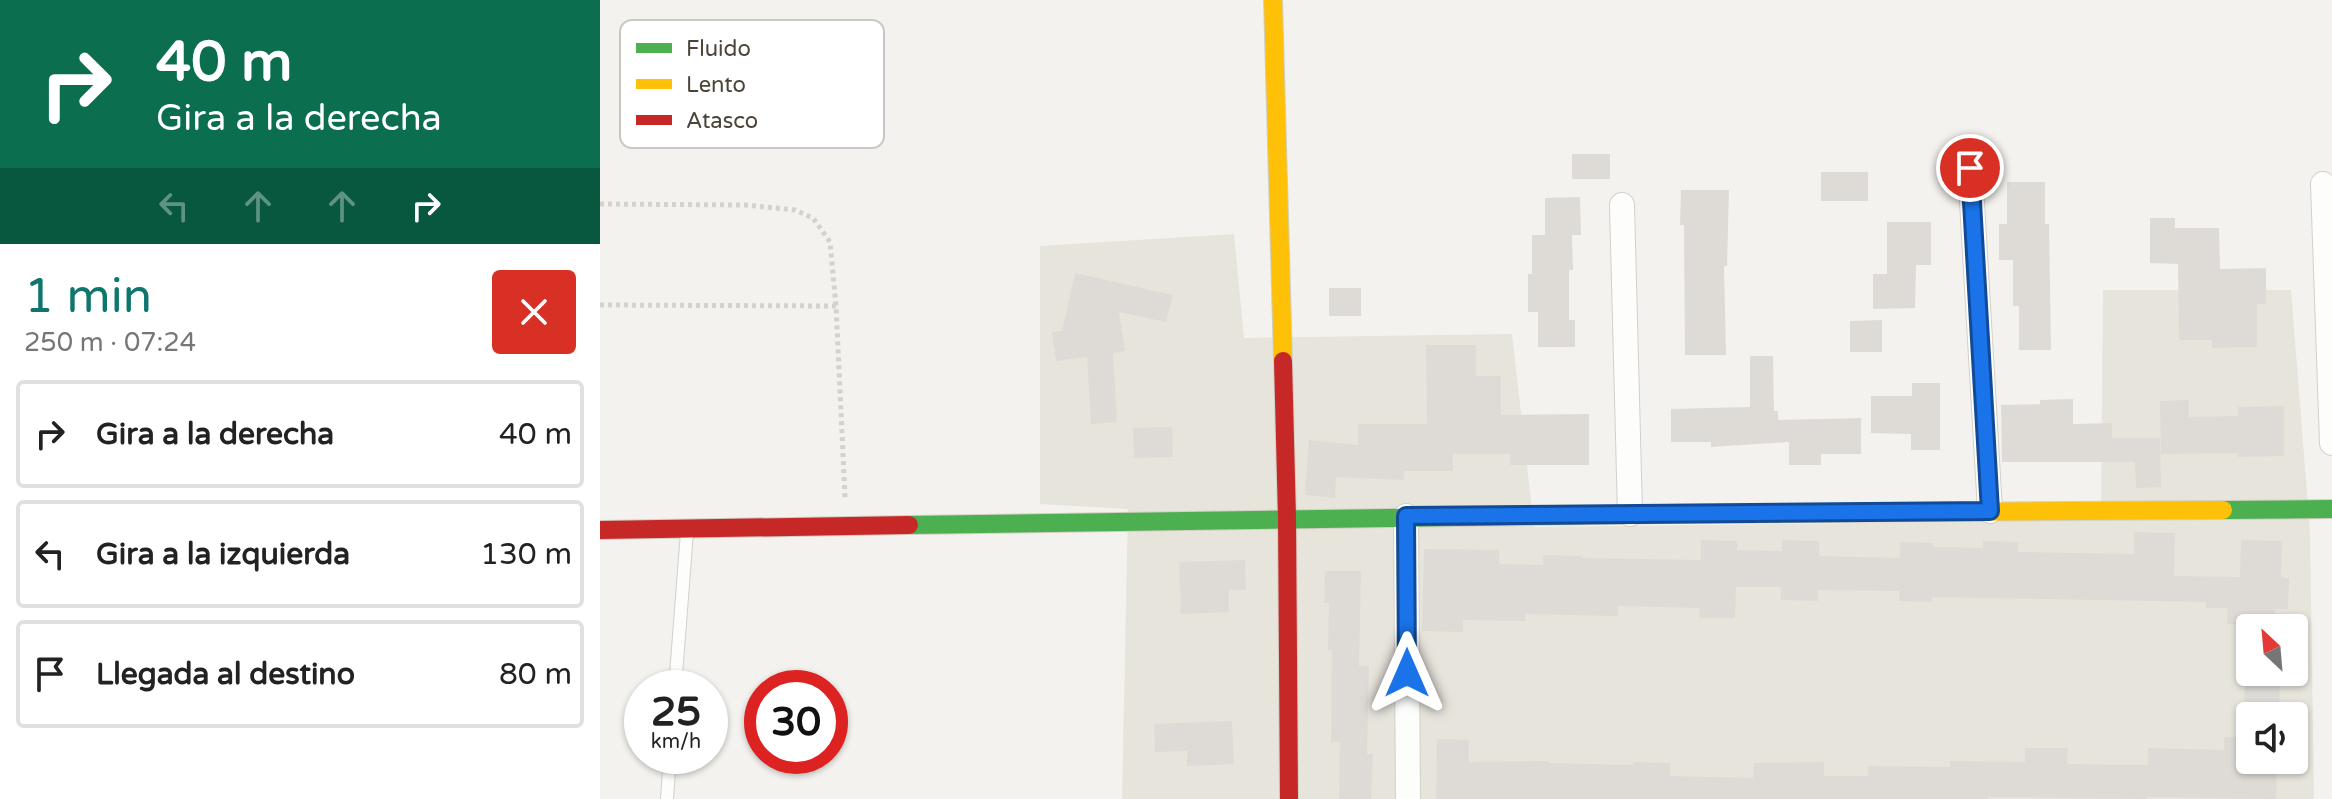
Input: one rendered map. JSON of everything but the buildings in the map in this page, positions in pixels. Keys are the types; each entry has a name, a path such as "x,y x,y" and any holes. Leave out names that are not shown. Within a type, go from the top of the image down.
{"street":[{"path":"1273,0 1287,518 1289,799"},
{"path":"1970,168 1990,511"},
{"path":"2323,184 2332,443"},
{"path":"1622,205 1630,514"},
{"path":"600,530 1406,516 2332,509"},
{"path":"1406,516 1408,799"}],"lane":[{"path":"676,670 687,529"},
{"path":"667,799 669,774"}],"path":[{"path":"600,204 745,205 795,210 813,218 830,242 847,526"},
{"path":"600,305 836,306"}],"shaded area":[{"path":"1234,234 1244,338 1512,334 1534,527 2101,520 2103,290 2291,290 2310,531 2314,799 1122,799 1128,509 1040,504 1040,246"}],"traffic: fast":[{"path":"2223,510 2332,509"},
{"path":"909,525 1661,514"}],"traffic: slow":[{"path":"1273,0 1283,361"},
{"path":"1661,514 2223,510"}],"traffic: jam":[{"path":"1283,361 1289,799"},
{"path":"600,530 909,525"}],"route":[{"path":"1407,673 1406,516 1990,511 1970,168"}]}
